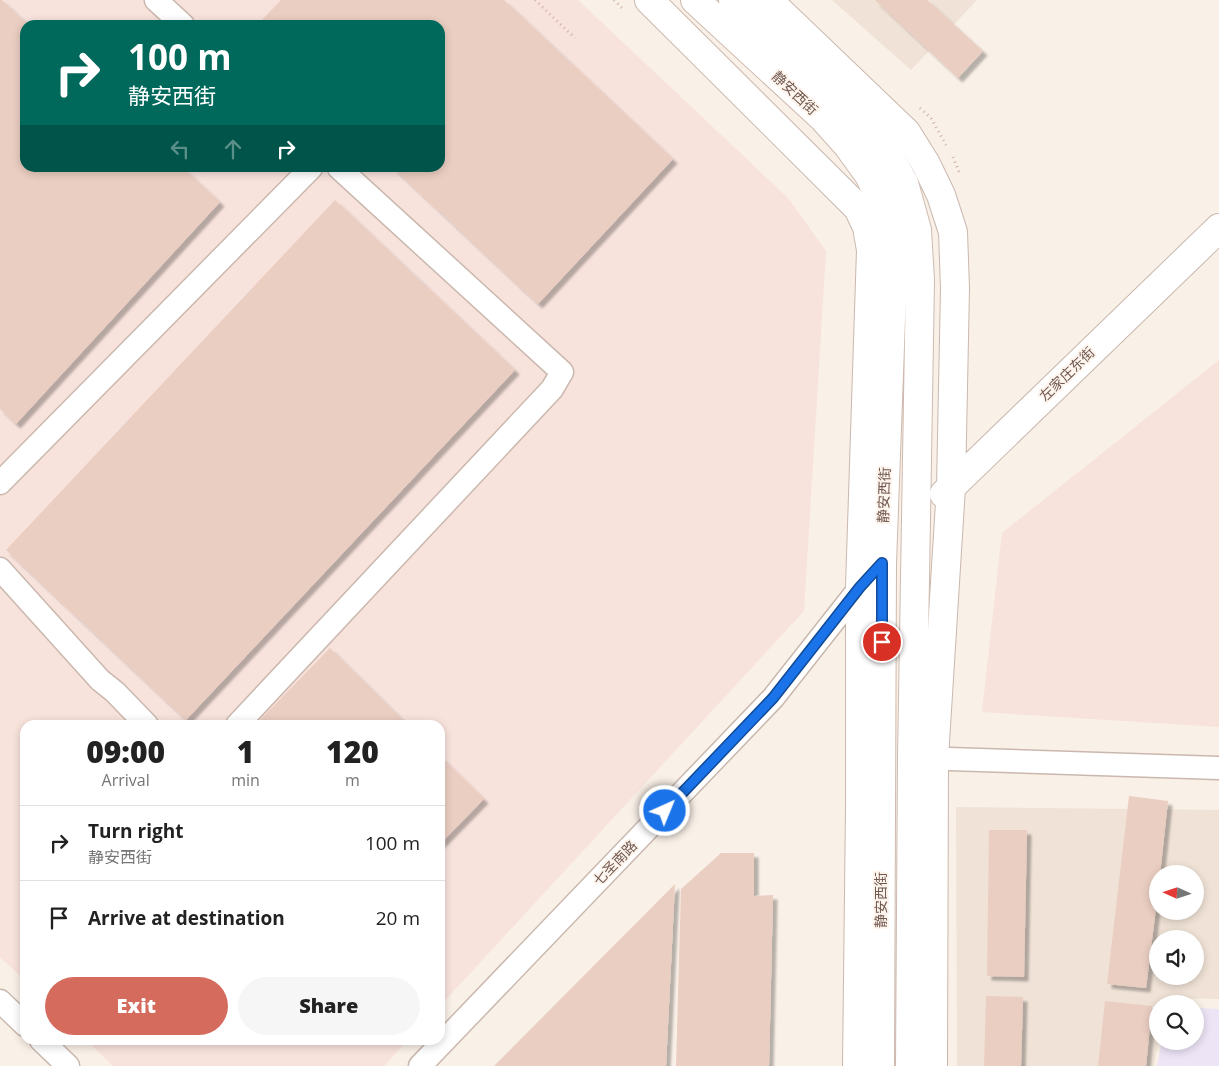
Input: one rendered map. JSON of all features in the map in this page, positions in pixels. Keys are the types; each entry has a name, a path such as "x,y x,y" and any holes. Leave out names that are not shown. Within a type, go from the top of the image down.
{"street":[{"path":"156,0 178,20"},
{"path":"649,0 858,208 867,227 871,250 860,587 860,808 856,1066"},
{"name":"静安西街","path":"695,0 823,118 848,146 869,176 883,205 892,247 882,563 880,1066"},
{"name":"静安西街","path":"733,0 859,118 884,148 904,183 917,230 920,280 916,520 923,758 910,1066"},
{"path":"768,0 906,132 926,164 941,195 953,232 956,288 951,487 923,758 933,1066"},
{"path":"0,483 307,172"},
{"path":"242,720 552,388 562,372 343,172"},
{"name":"左家庄东街","path":"916,520 1219,228"},
{"name":"七圣南路","path":"445,1040 773,698 860,587 882,563"},
{"path":"0,569 100,680 115,692 142,720"},
{"path":"923,758 1219,768"},
{"path":"0,1001 20,1020"},
{"path":"46,1045 68,1066"},
{"name":"七圣南路","path":"420,1066 440,1045"}],"path":[{"path":"535,0 575,38"},
{"path":"614,0 624,10"}],"shaded area":[{"path":"0,0 578,0 788,198 826,251 804,611 445,1001 445,720 20,720 20,976 0,957"},
{"path":"832,0 977,0 911,70"},
{"path":"1219,360 1219,727 982,712 1002,533"},
{"path":"956,807 1219,810 1219,999 1204,999 1204,995 1149,995 1149,1050 1157,1050 1154,1066 957,1066"},
{"path":"1204,1008 1219,1009 1219,1066 1157,1066 1160,1050 1204,1050"},
{"path":"91,1045 403,1045 384,1066 113,1066"}],"building":[{"path":"0,0 2,0 24,20 20,20 20,172 187,172 220,202 16,424 0,409"},
{"path":"281,0 504,0 673,159 538,304 397,172 445,172 445,20 262,20"},
{"path":"875,0 927,0 983,51 958,78"},
{"path":"335,200 515,370 186,720 6,550"},
{"path":"330,648 403,720 260,720"},
{"path":"445,761 484,799 445,839"},
{"path":"1129,796 1168,801 1161,865 1149,865 1149,920 1154,920 1153,930 1149,930 1149,964 1146,988 1107,984"},
{"path":"989,830 1027,830 1024,977 987,976"},
{"path":"721,853 754,853 754,896 773,895 769,1066 676,1066 681,889"},
{"path":"675,884 666,1066 494,1066"},
{"path":"986,996 1023,997 1021,1066 984,1066"},
{"path":"1105,1001 1149,1006 1149,1036 1146,1066 1098,1066"}],"route":[{"path":"665,811 773,698 860,587 882,563 882,642"}]}
